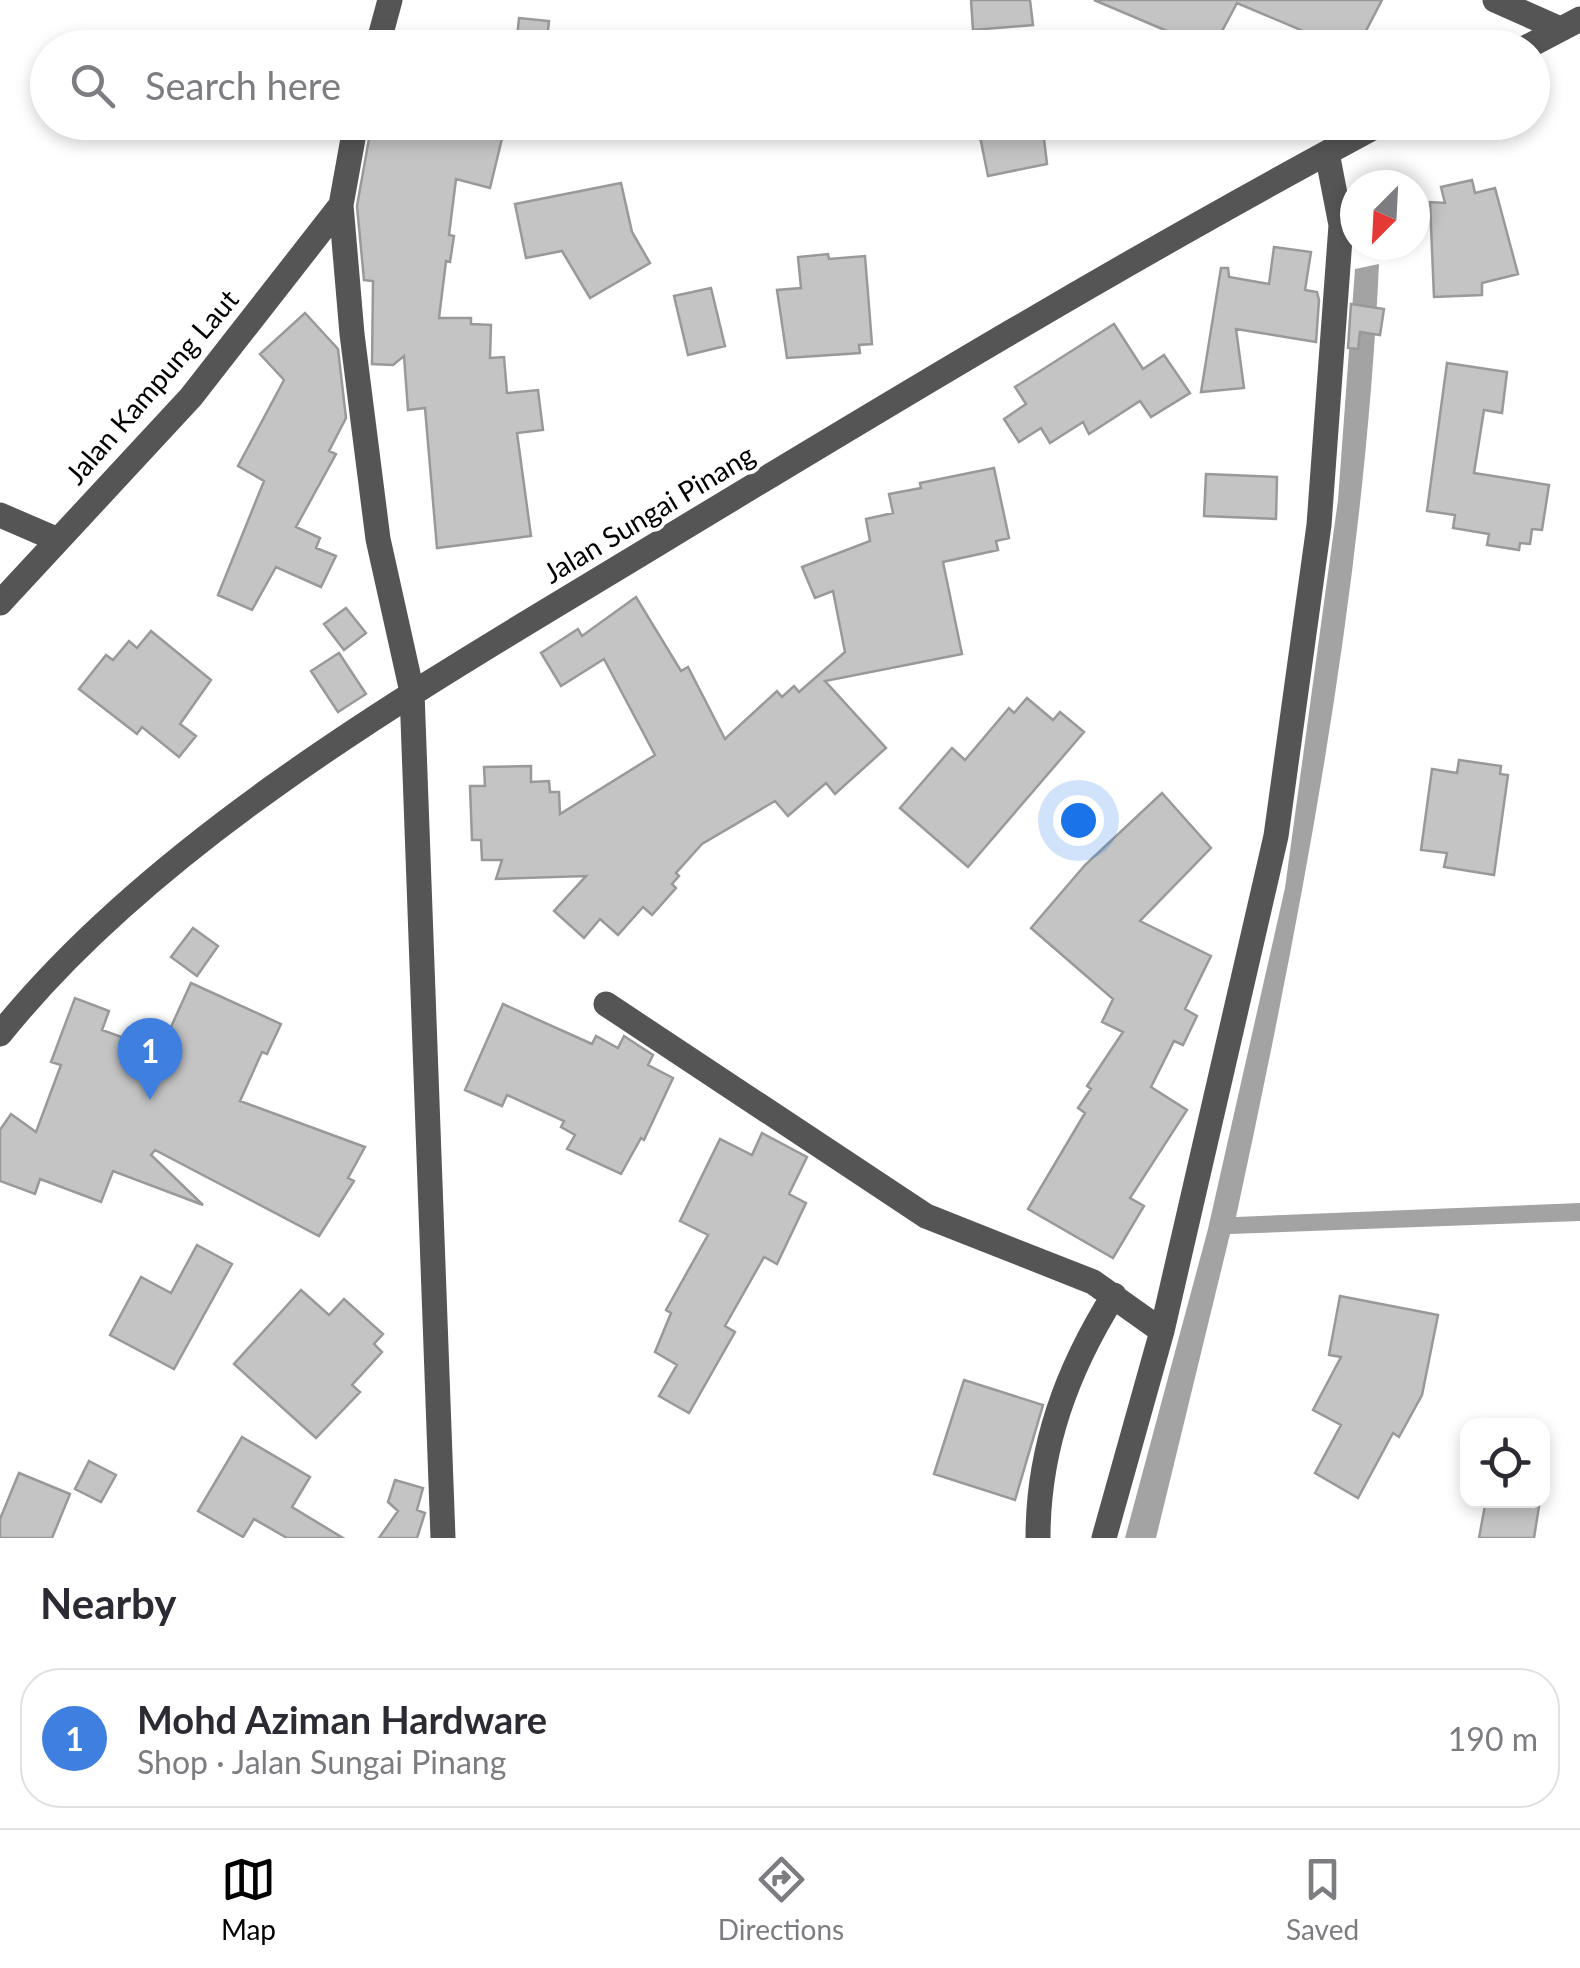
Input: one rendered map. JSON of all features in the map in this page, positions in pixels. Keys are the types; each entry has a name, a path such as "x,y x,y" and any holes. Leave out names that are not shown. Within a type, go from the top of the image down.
{"street":[{"path":"382,30 390,0"},
{"path":"1495,0 1570,24"},
{"path":"353,140 341,205 378,539 412,692 443,1538"},
{"name":"Jalan Sungai Pinang","path":"0,1034 88,940 171,866 412,692 1180,231 1351,140"},
{"path":"1104,1538 1162,1331 1276,836 1319,525 1342,225 1327,153"},
{"name":"Jalan Kampung Laut","path":"0,603 191,396 341,205"},
{"path":"0,515 58,540"},
{"path":"606,1004 926,1216 1093,1282 1162,1331"},
{"path":"1038,1538 1046,1454 1063,1390 1082,1345 1114,1295"}],"shaded area":[{"path":"1379,264 1360,505 1345,624 1307,862 1236,1217 1580,1203 1580,1221 1230,1234 1156,1538 1125,1538 1208,1229 1285,888 1338,500 1355,269"}],"building":[{"path":"971,0 1030,0 1033,25 973,30"},
{"path":"1094,0 1382,0 1366,30 1301,30 1237,3 1223,30 1165,30"},
{"path":"519,18 549,21 548,30 518,30"},
{"path":"369,140 502,140 490,188 456,179 449,235 454,236 450,262 446,261 439,318 471,318 471,324 491,325 490,358 504,357 507,393 538,390 543,430 517,433 531,536 437,548 425,408 408,410 404,356 393,365 372,364 373,281 364,280 357,206"},
{"path":"981,140 1044,140 1047,164 988,176"},
{"path":"1472,180 1475,193 1495,188 1518,274 1482,283 1482,295 1434,297 1430,202 1445,203 1441,187"},
{"path":"621,183 632,232 650,263 590,298 562,251 526,258 515,204"},
{"path":"1274,247 1311,252 1305,290 1317,292 1319,300 1316,342 1236,329 1244,388 1201,392 1221,268 1228,268 1229,277 1269,284"},
{"path":"828,254 829,259 865,256 872,344 859,345 860,353 787,358 777,290 801,288 798,257"},
{"path":"711,288 725,346 688,355 674,296"},
{"path":"1351,304 1384,309 1380,335 1360,332 1358,349 1348,348"},
{"path":"305,313 338,349 346,418 329,451 336,454 296,527 320,538 316,548 336,556 321,587 276,567 252,610 218,595 264,481 238,466 284,380 260,354"},
{"path":"1114,324 1143,369 1164,355 1190,393 1151,417 1140,401 1089,434 1083,422 1050,443 1041,428 1019,442 1004,419 1026,404 1015,387"},
{"path":"1447,363 1507,372 1502,413 1484,410 1474,473 1549,485 1542,530 1532,529 1530,544 1520,543 1519,550 1487,545 1489,534 1453,528 1455,515 1427,511"},
{"path":"994,468 1009,538 996,541 998,550 943,562 962,654 825,681 886,748 835,794 826,783 788,816 775,801 702,844 676,873 679,876 672,884 676,888 652,915 643,907 618,935 600,919 584,938 554,911 586,876 496,879 502,860 482,860 481,840 472,840 470,786 485,786 484,767 531,766 531,782 549,781 550,792 559,792 560,814 655,755 604,659 561,686 541,653 578,629 582,636 636,597 681,671 688,667 725,739 777,691 782,697 794,686 799,692 845,652 833,591 815,598 802,567 870,541 866,519 893,513 889,494 921,488 920,483"},
{"path":"1206,474 1277,477 1276,519 1204,516"},
{"path":"346,608 366,633 344,650 324,624"},
{"path":"151,631 211,680 180,724 196,736 179,757 142,727 137,734 79,689 106,655 113,660 129,641 137,648"},
{"path":"339,653 366,694 338,712 311,671"},
{"path":"1027,698 1053,720 1060,712 1084,732 968,867 900,808 952,748 965,760 1009,708 1014,713"},
{"path":"1459,760 1501,766 1500,774 1508,775 1494,875 1444,867 1447,853 1421,850 1432,769 1457,773"},
{"path":"1162,793 1211,848 1140,921 1211,956 1185,1009 1197,1016 1183,1045 1174,1041 1151,1087 1187,1110 1130,1198 1144,1206 1113,1258 1028,1209 1085,1113 1078,1108 1091,1089 1087,1086 1123,1032 1102,1022 1113,999 1031,928 1085,865"},
{"path":"193,928 218,946 197,976 171,957"},
{"path":"191,983 281,1024 267,1054 262,1052 240,1101 365,1147 348,1178 354,1181 319,1236 155,1150 151,1155 203,1205 113,1171 101,1202 40,1179 35,1194 0,1181 0,1130 11,1114 36,1132 61,1065 51,1062 75,998 109,1011 102,1030 160,1051"},
{"path":"503,1004 592,1044 596,1036 618,1048 624,1036 653,1055 648,1065 673,1078 644,1140 641,1138 621,1174 567,1149 575,1135 561,1127 564,1121 507,1095 502,1106 465,1090"},
{"path":"762,1133 807,1157 789,1194 806,1203 777,1264 764,1257 725,1326 735,1332 689,1413 659,1396 677,1365 655,1352 671,1313 666,1310 708,1235 680,1221 720,1139 752,1155"},
{"path":"197,1245 232,1264 174,1369 110,1335 141,1277 171,1293"},
{"path":"301,1290 329,1315 344,1299 383,1334 374,1344 382,1352 352,1385 360,1392 316,1438 234,1364"},
{"path":"1340,1296 1438,1315 1422,1395 1399,1437 1393,1433 1358,1498 1315,1473 1341,1425 1313,1410 1341,1357 1329,1355"},
{"path":"964,1380 1043,1405 1015,1500 934,1474"},
{"path":"242,1437 310,1477 292,1507 343,1538 287,1538 254,1519 243,1537 198,1511"},
{"path":"89,1461 116,1475 101,1502 75,1489"},
{"path":"19,1473 70,1494 52,1538 0,1538 0,1519"},
{"path":"395,1480 423,1488 417,1510 425,1513 417,1538 379,1538 398,1511 388,1502"},
{"path":"1485,1508 1539,1508 1534,1538 1479,1538"}],"place":[{"name":"Mohd Aziman Hardware","path":"150,1100"}]}
